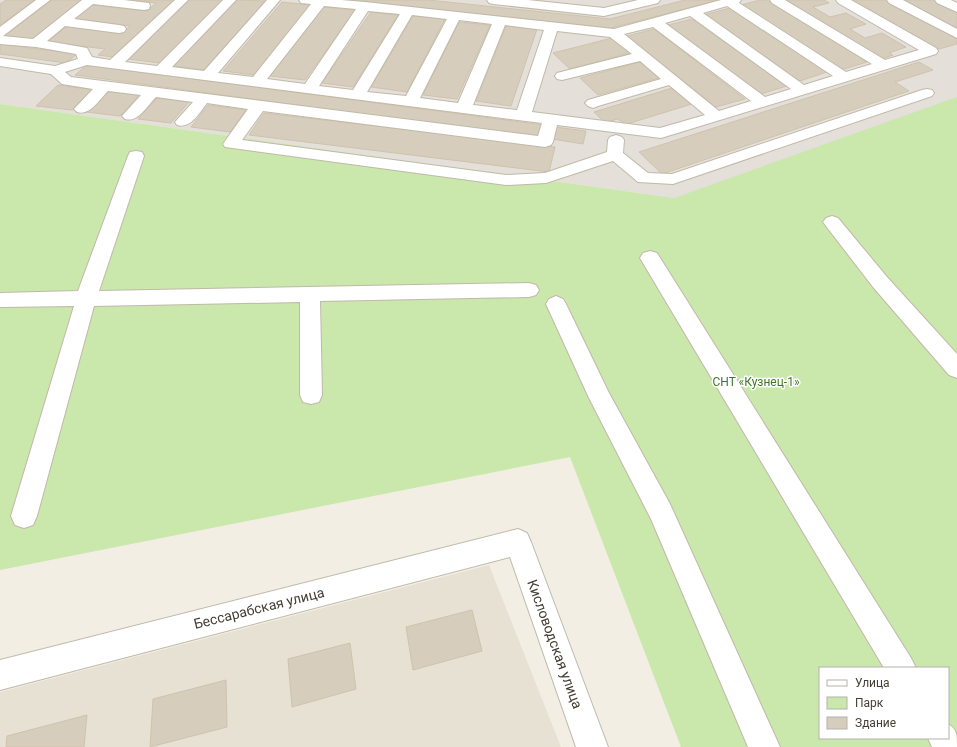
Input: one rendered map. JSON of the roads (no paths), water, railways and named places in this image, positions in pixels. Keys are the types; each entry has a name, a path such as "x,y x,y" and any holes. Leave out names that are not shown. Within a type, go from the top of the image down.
{"street":[{"path":"0,33 44,0"},
{"path":"36,43 90,0 144,6"},
{"path":"114,64 182,0"},
{"path":"161,70 230,0"},
{"path":"208,76 274,0"},
{"path":"304,0 614,33 732,1 844,77"},
{"path":"493,0 551,3 604,12 617,5 654,0"},
{"path":"776,0 883,66"},
{"path":"0,62 55,70 86,61 114,64 661,133 931,51 842,0"},
{"path":"893,0 957,34"},
{"path":"941,0 957,8"},
{"path":"257,82 320,2"},
{"path":"309,89 365,6"},
{"path":"357,95 408,11"},
{"path":"693,12 802,90"},
{"path":"411,101 455,16"},
{"path":"464,108 500,21"},
{"path":"62,22 119,29"},
{"path":"655,22 762,102"},
{"path":"523,115 552,26"},
{"path":"614,33 716,116"},
{"path":"0,40 36,43 82,51 86,61"},
{"path":"562,76 642,56"},
{"path":"55,70 67,82 545,142 551,119"},
{"path":"593,103 672,80"},
{"path":"82,109 104,86"},
{"path":"130,116 152,92"},
{"path":"615,155 644,178 673,179 927,93"},
{"path":"184,122 203,99"},
{"path":"258,106 231,144 506,180 546,178 615,155"},
{"path":"615,155 617,127"},
{"path":"24,516 86,298 136,156"},
{"path":"832,222 880,282 957,369"},
{"path":"650,258 900,667"},
{"path":"0,300 529,290"},
{"path":"310,294 311,395"},
{"path":"556,304 600,398 661,512 764,747"},
{"name":"Бессарабская улица","path":"0,675 518,542"},
{"name":"Кисловодская улица","path":"518,542 592,747"}],"park label":[{"name":"СНТ «Кузнец-1»","path":"756,382"}]}
